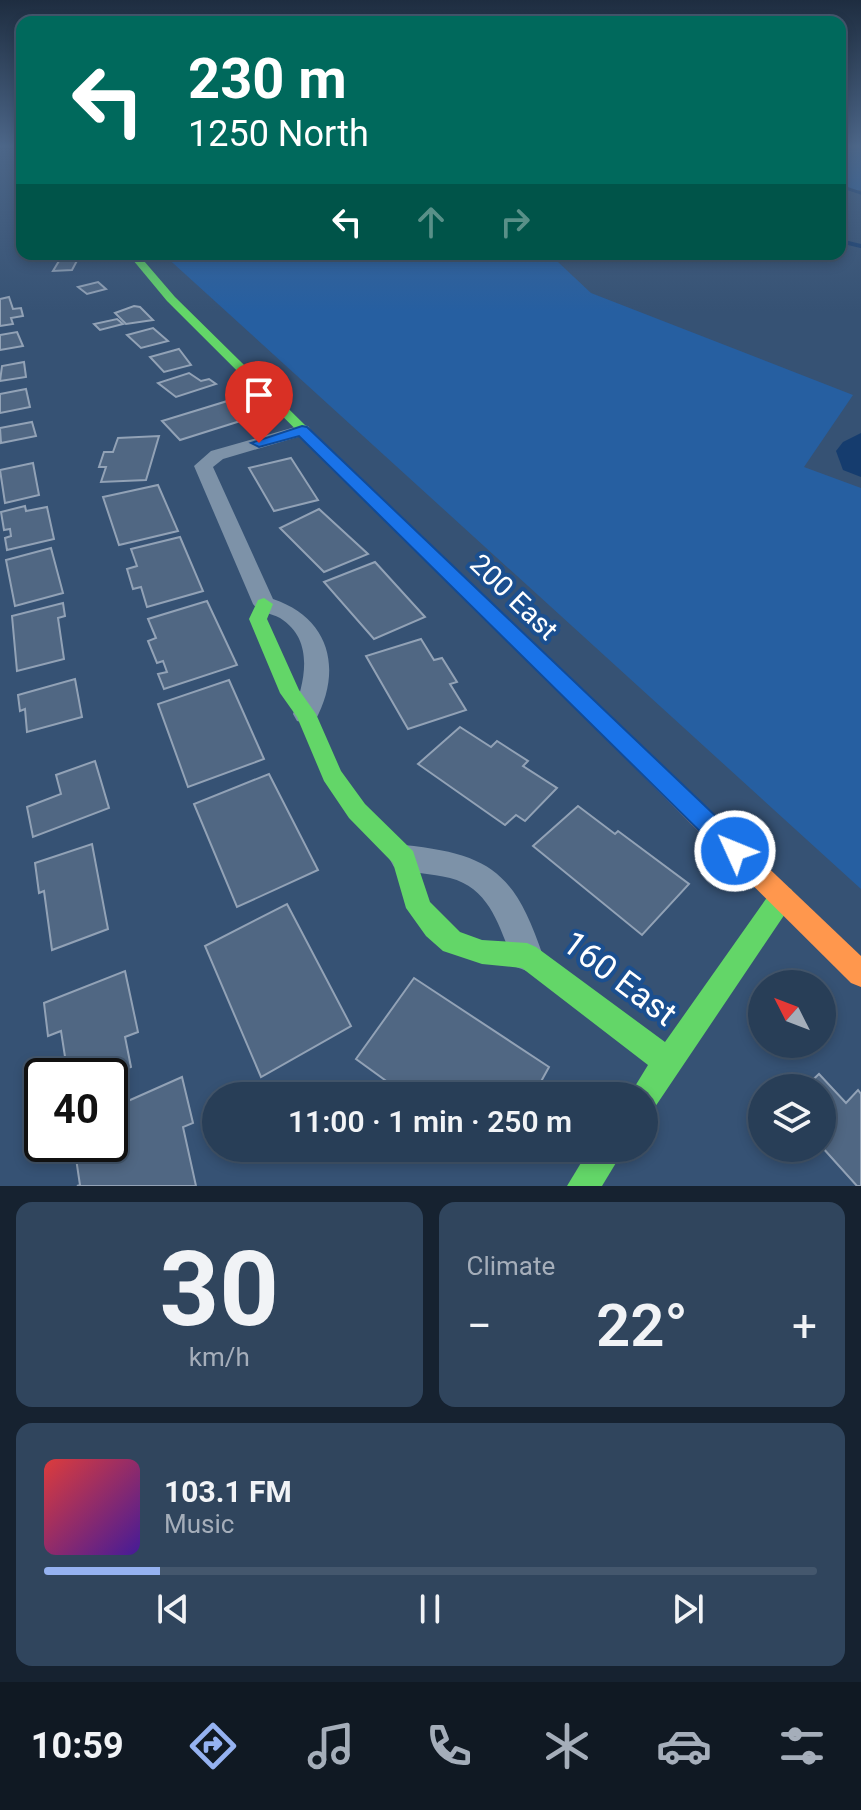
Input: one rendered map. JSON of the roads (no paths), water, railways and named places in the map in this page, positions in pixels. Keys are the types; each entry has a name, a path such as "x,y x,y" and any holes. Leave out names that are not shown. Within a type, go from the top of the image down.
{"street":[{"name":"200 East","path":"138,260 197,326 302,430 861,974"},
{"name":"160 East","path":"302,430 207,460 203,466 264,604 258,619 262,630 290,693 306,714 317,744 340,787 357,811 404,858 419,908 452,942 482,952 527,956 667,1061"},
{"path":"264,604 279,607 293,615 314,642 317,685 306,714"},
{"name":"160 East","path":"404,858 458,866 485,879 516,919 527,956"},
{"path":"653,1082 782,897"},
{"path":"583,1186 599,1162"}],"waterway":[{"path":"846,242 861,246"}]}
